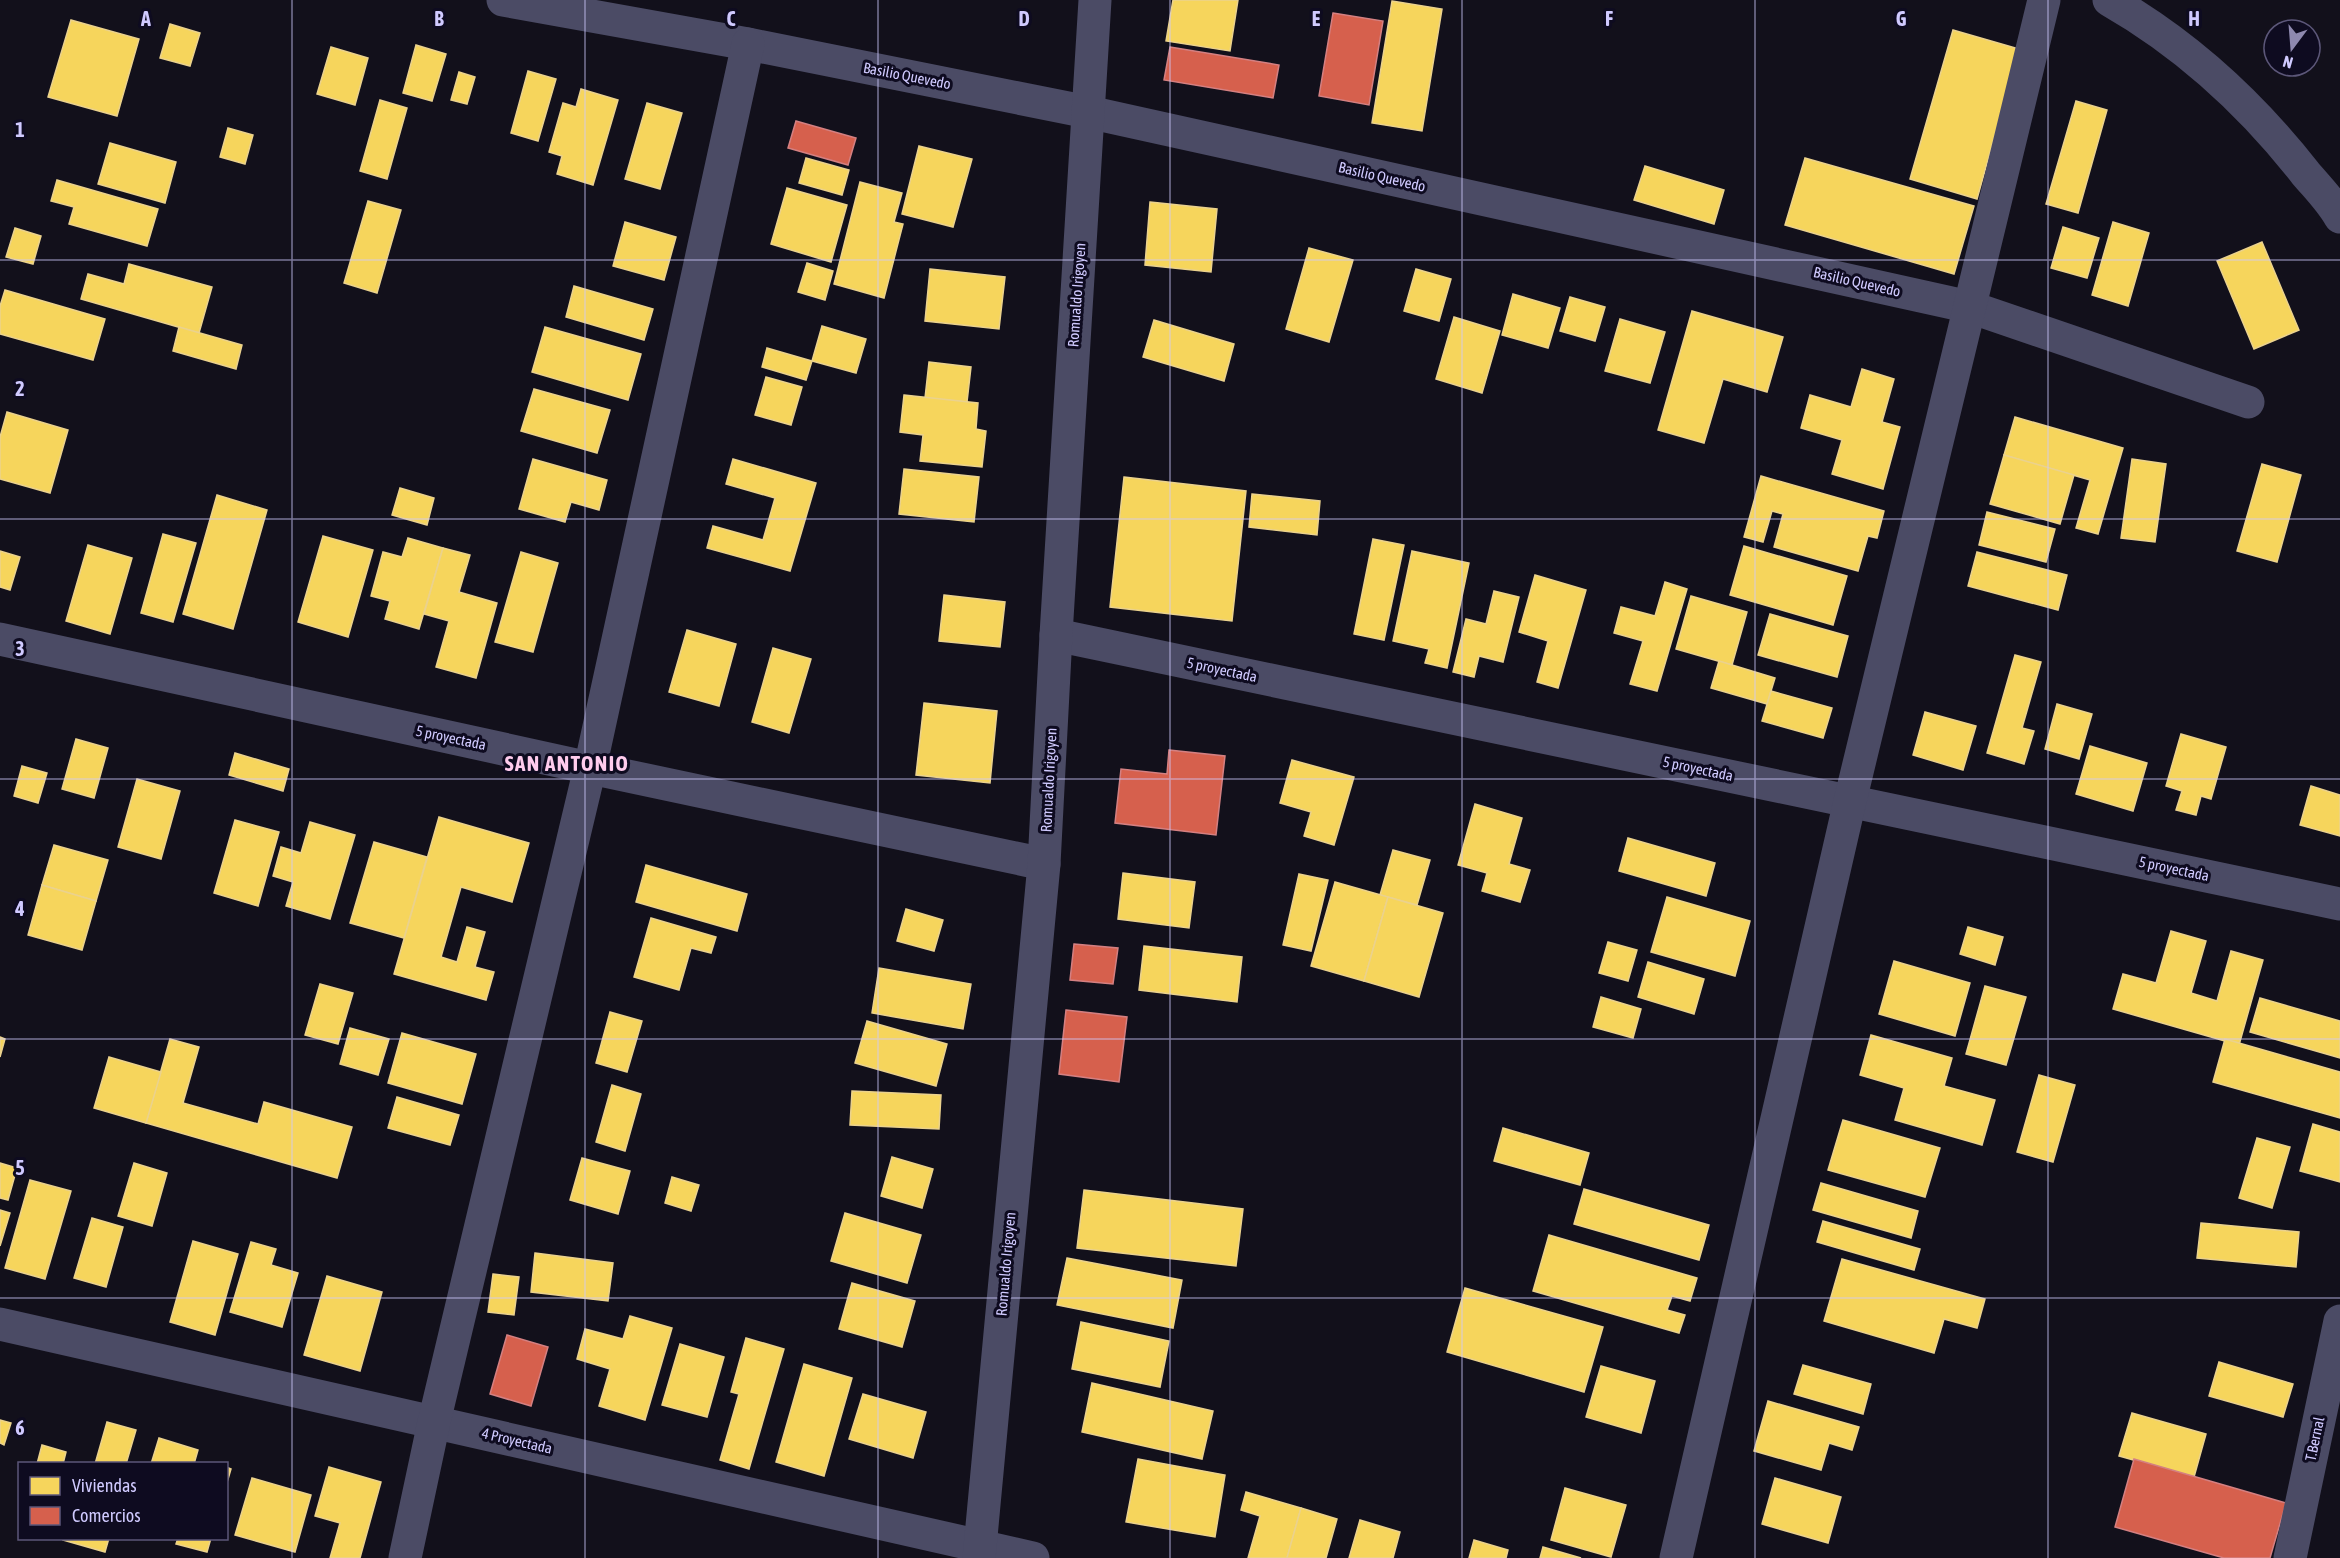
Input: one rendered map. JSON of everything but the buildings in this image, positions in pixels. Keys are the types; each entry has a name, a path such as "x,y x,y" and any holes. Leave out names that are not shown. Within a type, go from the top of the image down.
{"street":[{"name":"Basilio Quevedo","path":"503,0 748,44 1088,112 1970,307 2248,402"},
{"name":"Romualdo Irigoyen","path":"979,1552 1044,864 1095,0"},
{"path":"1676,1558 1850,801 2044,0"},
{"path":"2109,0 2132,13 2206,68 2274,132 2340,217"},
{"path":"405,1558 434,1422 590,768 748,44"},
{"name":"5 proyectada","path":"1056,635 2340,904"},
{"name":"5 proyectada","path":"0,639 590,768 1044,864"},
{"name":"T.Bernal","path":"2290,1558 2340,1321"},
{"name":"4 Proyectada","path":"0,1324 434,1422 979,1552 1033,1558"}],"district":[{"name":"SAN ANTONIO","path":"567,764"}]}
